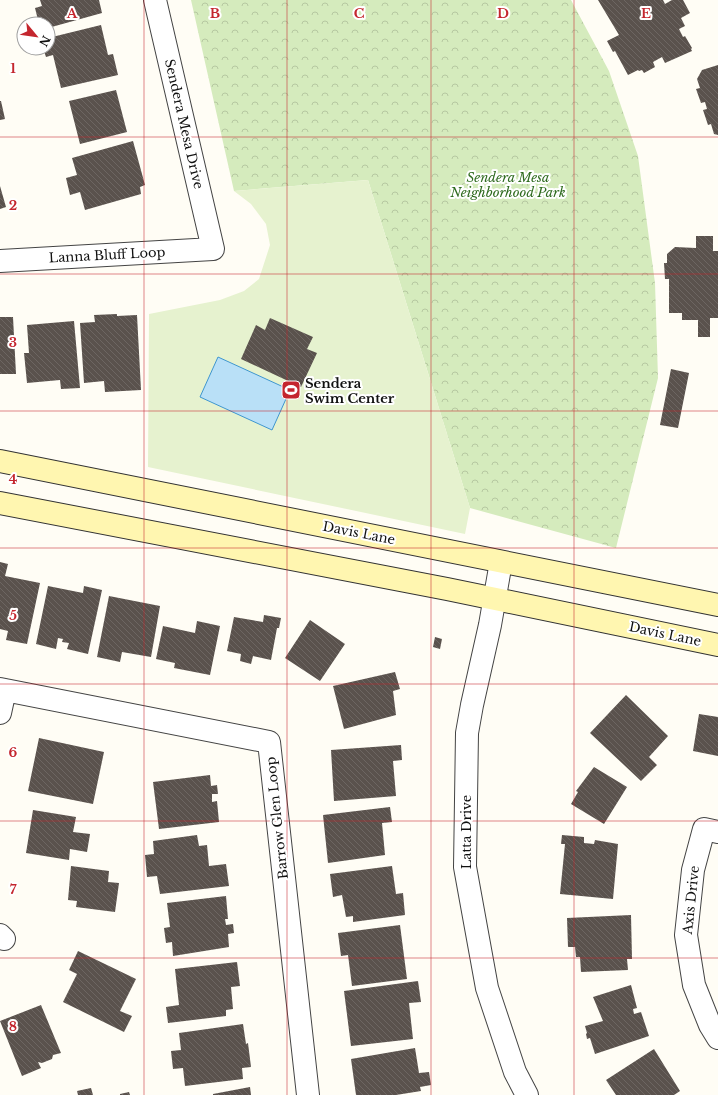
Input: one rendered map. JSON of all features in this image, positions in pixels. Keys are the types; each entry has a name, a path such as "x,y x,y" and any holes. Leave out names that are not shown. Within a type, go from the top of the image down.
{"main road":[{"name":"Davis Lane","path":"0,461 718,605"},
{"name":"Davis Lane","path":"0,503 495,599 718,645"}],"street":[{"name":"Sendera Mesa Drive","path":"155,0 214,249"},
{"name":"Lanna Bluff Loop","path":"0,261 214,249"},
{"name":"Latta Drive","path":"502,562 467,732 465,867 487,988 515,1072 528,1095"},
{"path":"0,713 3,690"},
{"name":"Barrow Glen Loop","path":"3,690 269,742 308,1095"},
{"name":"Axis Drive","path":"711,831 693,870 686,935 694,985 710,1025 718,1038"}],"green space":[{"name":"Sendera Mesa Neighborhood Park","path":"191,0 571,0 609,71 638,156 655,283 658,378 616,548 470,508 368,180 234,191"},
{"name":"Sendera Swim Center","path":"368,180 470,508 465,534 148,467 149,314 220,300 244,291 259,279 270,245 266,224 251,204 234,191"}],"water":[{"path":"218,357 290,390 272,430 200,397"}],"building":[{"path":"40,0 99,0 102,13 56,26 56,16 37,16 35,8 42,6"},
{"path":"598,0 663,0 665,4 672,0 683,0 690,13 681,18 685,26 679,29 683,37 685,36 692,48 692,51 665,63 662,57 653,62 655,67 644,73 642,70 638,70 628,75 615,51 613,52 607,41 619,35"},
{"path":"101,25 108,55 113,54 118,75 61,88 53,56 56,56 56,36"},
{"path":"718,65 718,135 714,134 711,124 708,125 703,110 707,109 705,102 701,103 696,89 700,88 697,79 702,70"},
{"path":"116,90 127,132 80,144 69,101"},
{"path":"0,101 5,119 0,120"},
{"path":"133,141 145,185 140,187 141,194 85,210 80,192 70,195 66,178 77,175 72,158"},
{"path":"0,186 6,207 0,209"},
{"path":"696,236 713,236 713,251 718,251 718,318 710,318 710,337 698,337 698,320 682,320 682,313 669,313 669,279 665,279 664,263 667,263 667,254 675,247 696,248"},
{"path":"117,314 117,316 137,315 141,390 105,392 104,381 84,383 80,323 95,322 94,315"},
{"path":"0,317 13,317 16,374 0,374"},
{"path":"270,318 313,337 307,349 317,353 301,387 241,359 256,325 265,330"},
{"path":"74,321 80,388 61,389 60,380 27,383 24,353 29,353 27,325"},
{"path":"671,369 689,373 678,428 660,425"},
{"path":"0,562 8,564 5,576 40,583 27,644 6,640 8,631 0,629"},
{"path":"48,586 83,593 84,586 102,590 88,654 67,649 69,643 62,642 63,639 58,638 56,649 36,644"},
{"path":"109,596 160,606 151,657 122,652 120,662 97,657"},
{"path":"264,615 281,618 279,628 277,628 271,660 253,656 251,664 240,661 241,654 227,651 234,617 263,622"},
{"path":"310,620 345,644 320,681 285,658"},
{"path":"197,621 220,626 210,675 174,668 175,663 156,659 163,626 195,633"},
{"path":"435,637 442,639 440,649 433,647"},
{"path":"395,672 400,689 393,691 396,715 344,729 333,686"},
{"path":"626,695 668,736 649,757 657,765 641,781 590,733"},
{"path":"699,714 718,717 718,756 693,751"},
{"path":"39,738 104,752 93,804 28,791"},
{"path":"401,745 402,760 393,761 396,796 334,801 331,750"},
{"path":"594,767 627,787 604,824 571,804 578,792 576,791"},
{"path":"210,775 211,786 217,785 218,794 212,794 212,802 217,801 219,822 159,829 153,782"},
{"path":"390,807 392,822 382,823 385,855 328,863 323,815"},
{"path":"33,810 76,817 73,832 90,834 87,852 70,849 69,860 26,853"},
{"path":"197,835 199,846 207,845 209,866 226,864 229,886 160,894 157,876 147,877 145,855 154,854 153,841"},
{"path":"562,835 584,837 584,843 594,844 595,840 618,844 613,899 560,894 565,844 561,844"},
{"path":"71,866 109,871 108,882 119,883 115,912 76,907 77,901 68,900"},
{"path":"392,866 396,894 403,893 405,915 353,922 353,916 346,917 342,895 333,897 330,874"},
{"path":"226,896 228,919 225,919 226,925 233,924 234,933 228,934 229,947 173,956 172,942 166,943 164,928 170,927 167,903"},
{"path":"631,915 632,959 627,959 628,970 581,972 580,957 576,957 575,947 568,947 567,918"},
{"path":"400,925 407,979 352,986 348,955 341,956 338,933"},
{"path":"78,951 136,979 120,1011 132,1016 124,1032 63,1002 77,974 69,970"},
{"path":"237,962 240,986 231,987 233,1009 226,1010 226,1016 168,1023 166,1007 179,1005 175,969"},
{"path":"418,981 421,1002 409,1003 413,1039 351,1046 344,991"},
{"path":"631,985 637,1008 633,1009 634,1014 641,1012 649,1036 595,1054 590,1038 587,1039 585,1026 603,1021 593,997"},
{"path":"41,1005 61,1053 53,1055 52,1059 42,1063 38,1062 41,1068 22,1076 0,1021"},
{"path":"243,1024 246,1044 248,1043 251,1067 242,1068 243,1079 185,1086 183,1068 173,1069 171,1051 181,1050 179,1033"},
{"path":"415,1048 419,1073 429,1072 431,1085 420,1087 421,1091 396,1095 356,1095 351,1059"},
{"path":"654,1049 680,1091 674,1095 616,1095 606,1080"},
{"path":"250,1087 251,1095 213,1095 213,1094"},
{"path":"91,1088 93,1095 78,1095 77,1091"},
{"path":"129,1092 130,1095 120,1095 120,1094"}],"place":[{"name":"Sendera Swim Center","path":"291,390"}]}
